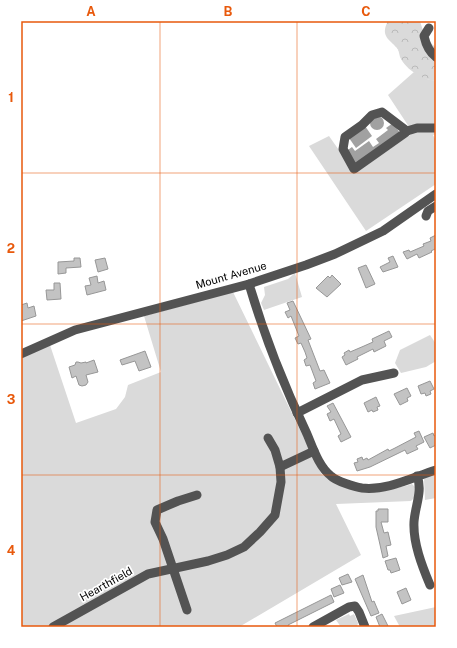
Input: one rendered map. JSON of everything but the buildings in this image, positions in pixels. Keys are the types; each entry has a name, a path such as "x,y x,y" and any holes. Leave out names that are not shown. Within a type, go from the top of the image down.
{"street":[{"path":"429,28 424,36 431,53 436,57"},
{"path":"407,131 382,112 372,115 362,125 345,137 342,149 354,169 407,131 417,128 436,128"},
{"name":"Mount Avenue","path":"21,354 75,330 249,284 335,254 382,231 436,194"},
{"path":"426,216 428,210 436,206"},
{"path":"249,284 297,413 314,451 324,468 332,477 362,488 374,488 398,483 436,470"},
{"path":"297,413 362,380 394,373"},
{"name":"Hearthfield","path":"53,627 148,574 172,568 194,565 227,556 244,547 275,515 281,482 279,448 268,438"},
{"path":"280,467 314,451"},
{"path":"417,476 420,483 414,522 416,542 423,569 430,585"},
{"path":"186,610 163,539 155,522 157,510 197,495"},
{"path":"313,627 349,606 355,606 365,627"}],"green space":[{"path":"388,21 420,21 427,39 436,47 436,81 426,79 415,74 406,66 400,57 398,49 386,37 385,30"},
{"path":"414,72 427,79 436,81 436,134 433,135 436,141 436,184 366,231 309,146 329,136 355,173 413,133 388,95"},
{"path":"295,273 302,297 264,310 261,303 265,295 264,287 288,279"},
{"path":"233,292 322,475 346,488 365,491 381,491 412,484 415,487 415,497 411,501 336,504 361,555 239,627 21,627 21,358 50,345 76,423 116,409 125,397 128,385 161,372 144,316"},
{"path":"430,335 436,344 436,361 426,367 401,373 395,363 400,350"},
{"path":"436,474 436,498 425,500 424,479 425,477"},
{"path":"436,607 436,627 400,627 394,616"},
{"path":"349,614 350,616 354,614 358,623 357,627 341,627 336,620"}],"shaded area":[{"path":"374,116 380,116 384,120 384,126 380,130 374,130 370,126 370,120"},
{"path":"393,123 400,133 354,165 345,152 352,147 355,151 369,141 373,147 379,143 376,139 388,130 386,128"},
{"path":"365,126 372,136 356,148 349,138"}]}
